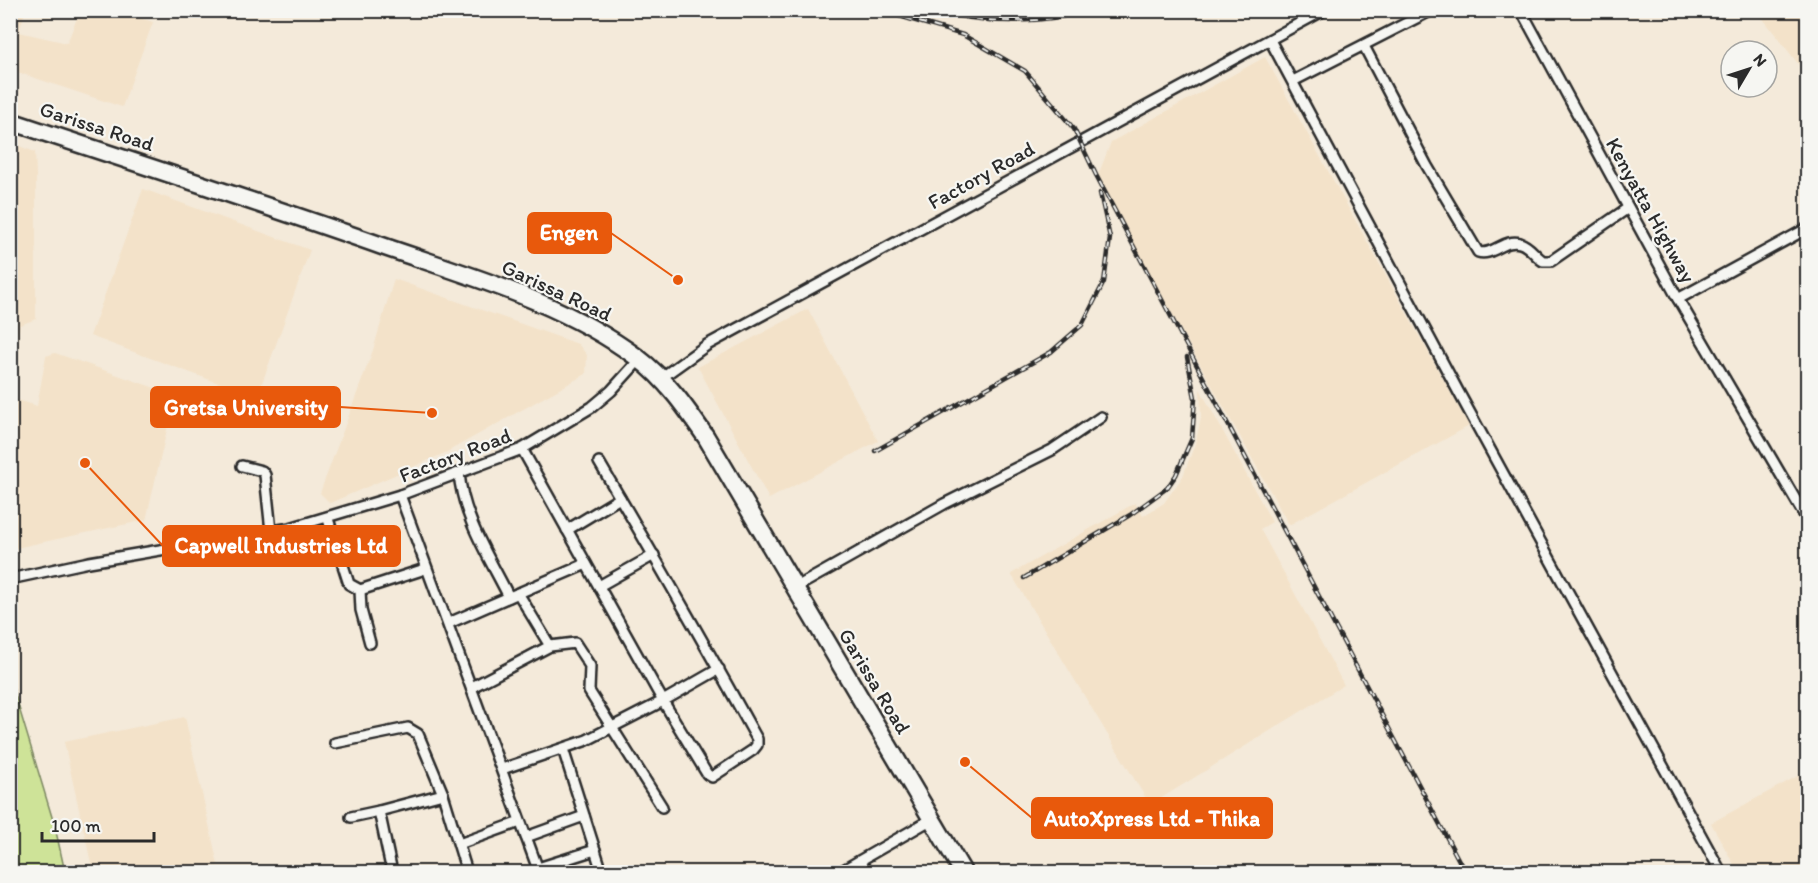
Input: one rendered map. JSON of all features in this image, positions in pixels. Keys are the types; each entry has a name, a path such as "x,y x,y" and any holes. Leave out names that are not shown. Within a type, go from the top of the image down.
{"highway":[{"name":"Garissa Road","path":"10,121 324,225 518,294 589,325 640,359 661,378 706,436 963,873"}],"street":[{"name":"Factory Road","path":"661,378 707,345 1324,10"},
{"path":"1293,81 1432,10"},
{"name":"Kenyatta Highway","path":"1521,10 1678,299 1808,228"},
{"path":"1270,40 1721,873"},
{"path":"1364,46 1427,166 1478,252 1484,254 1514,242 1522,243 1543,261 1551,261 1628,208"},
{"path":"1678,299 1808,521"},
{"name":"Factory Road","path":"10,579 89,562 258,534 328,519 400,495 522,449 592,407 640,359"},
{"path":"794,589 944,504 1052,450 1101,417"},
{"path":"522,449 663,701 707,774 717,776 757,745 719,669 599,462"},
{"path":"242,466 262,471 267,478 271,531"},
{"path":"459,473 461,495 468,516 509,597"},
{"path":"400,495 425,569 449,623 539,870 595,850"},
{"path":"567,530 620,498"},
{"path":"328,519 350,584 360,590 425,569"},
{"path":"599,586 654,555"},
{"path":"449,623 586,564"},
{"path":"360,590 361,610 370,643"},
{"path":"518,593 550,646"},
{"path":"472,687 550,646 571,642 579,647 591,672 589,691 662,807"},
{"path":"502,769 563,749 613,728 719,669"},
{"path":"335,743 395,730 413,729 418,734 443,794 467,873"},
{"path":"563,749 602,873"},
{"path":"351,817 443,794"},
{"path":"379,811 392,873"},
{"path":"526,837 584,816"},
{"path":"840,873 932,819"},
{"path":"459,844 520,822"},
{"path":"860,861 867,873"}],"shaded area":[{"path":"11,10 25,11 19,32 67,43 80,11 118,11 153,22 122,107 11,70"},
{"path":"1757,11 1807,11 1807,75 1779,39"},
{"path":"1265,57 1469,426 1289,525 1097,178 1111,142"},
{"path":"11,143 35,152 36,175 36,319 20,325 15,354 10,353"},
{"path":"143,189 310,250 257,397 90,336"},
{"path":"394,279 578,344 587,355 586,374 445,453 330,503 320,493 373,350"},
{"path":"808,309 878,441 769,499 698,367"},
{"path":"55,353 175,395 146,520 11,549 11,398 37,406 46,356"},
{"path":"1200,389 1272,522 1260,529 1344,685 1150,805 1011,574 1135,503 1143,516 1164,503 1183,476 1196,441 1201,418"},
{"path":"185,717 218,865 184,872 93,872 64,742"},
{"path":"1807,771 1807,872 1738,872 1711,823"}],"green space":[{"path":"10,678 55,827 65,872 11,872"}],"railway":[{"path":"879,10 963,35 1025,71 1074,129 1096,175 1465,872"},
{"path":"934,10 973,18 1012,21 1052,18 1091,10"},
{"path":"875,451 1051,352 1082,325 1104,282 1110,238 1100,193"},
{"path":"1024,578 1130,515 1167,488 1176,475 1192,438 1195,398 1187,357"}],"place":[{"name":"Engen","path":"678,280"},
{"name":"Gretsa University","path":"432,413"},
{"name":"Capwell Industries Ltd","path":"85,463"},
{"name":"AutoXpress Ltd - Thika","path":"965,762"}]}
